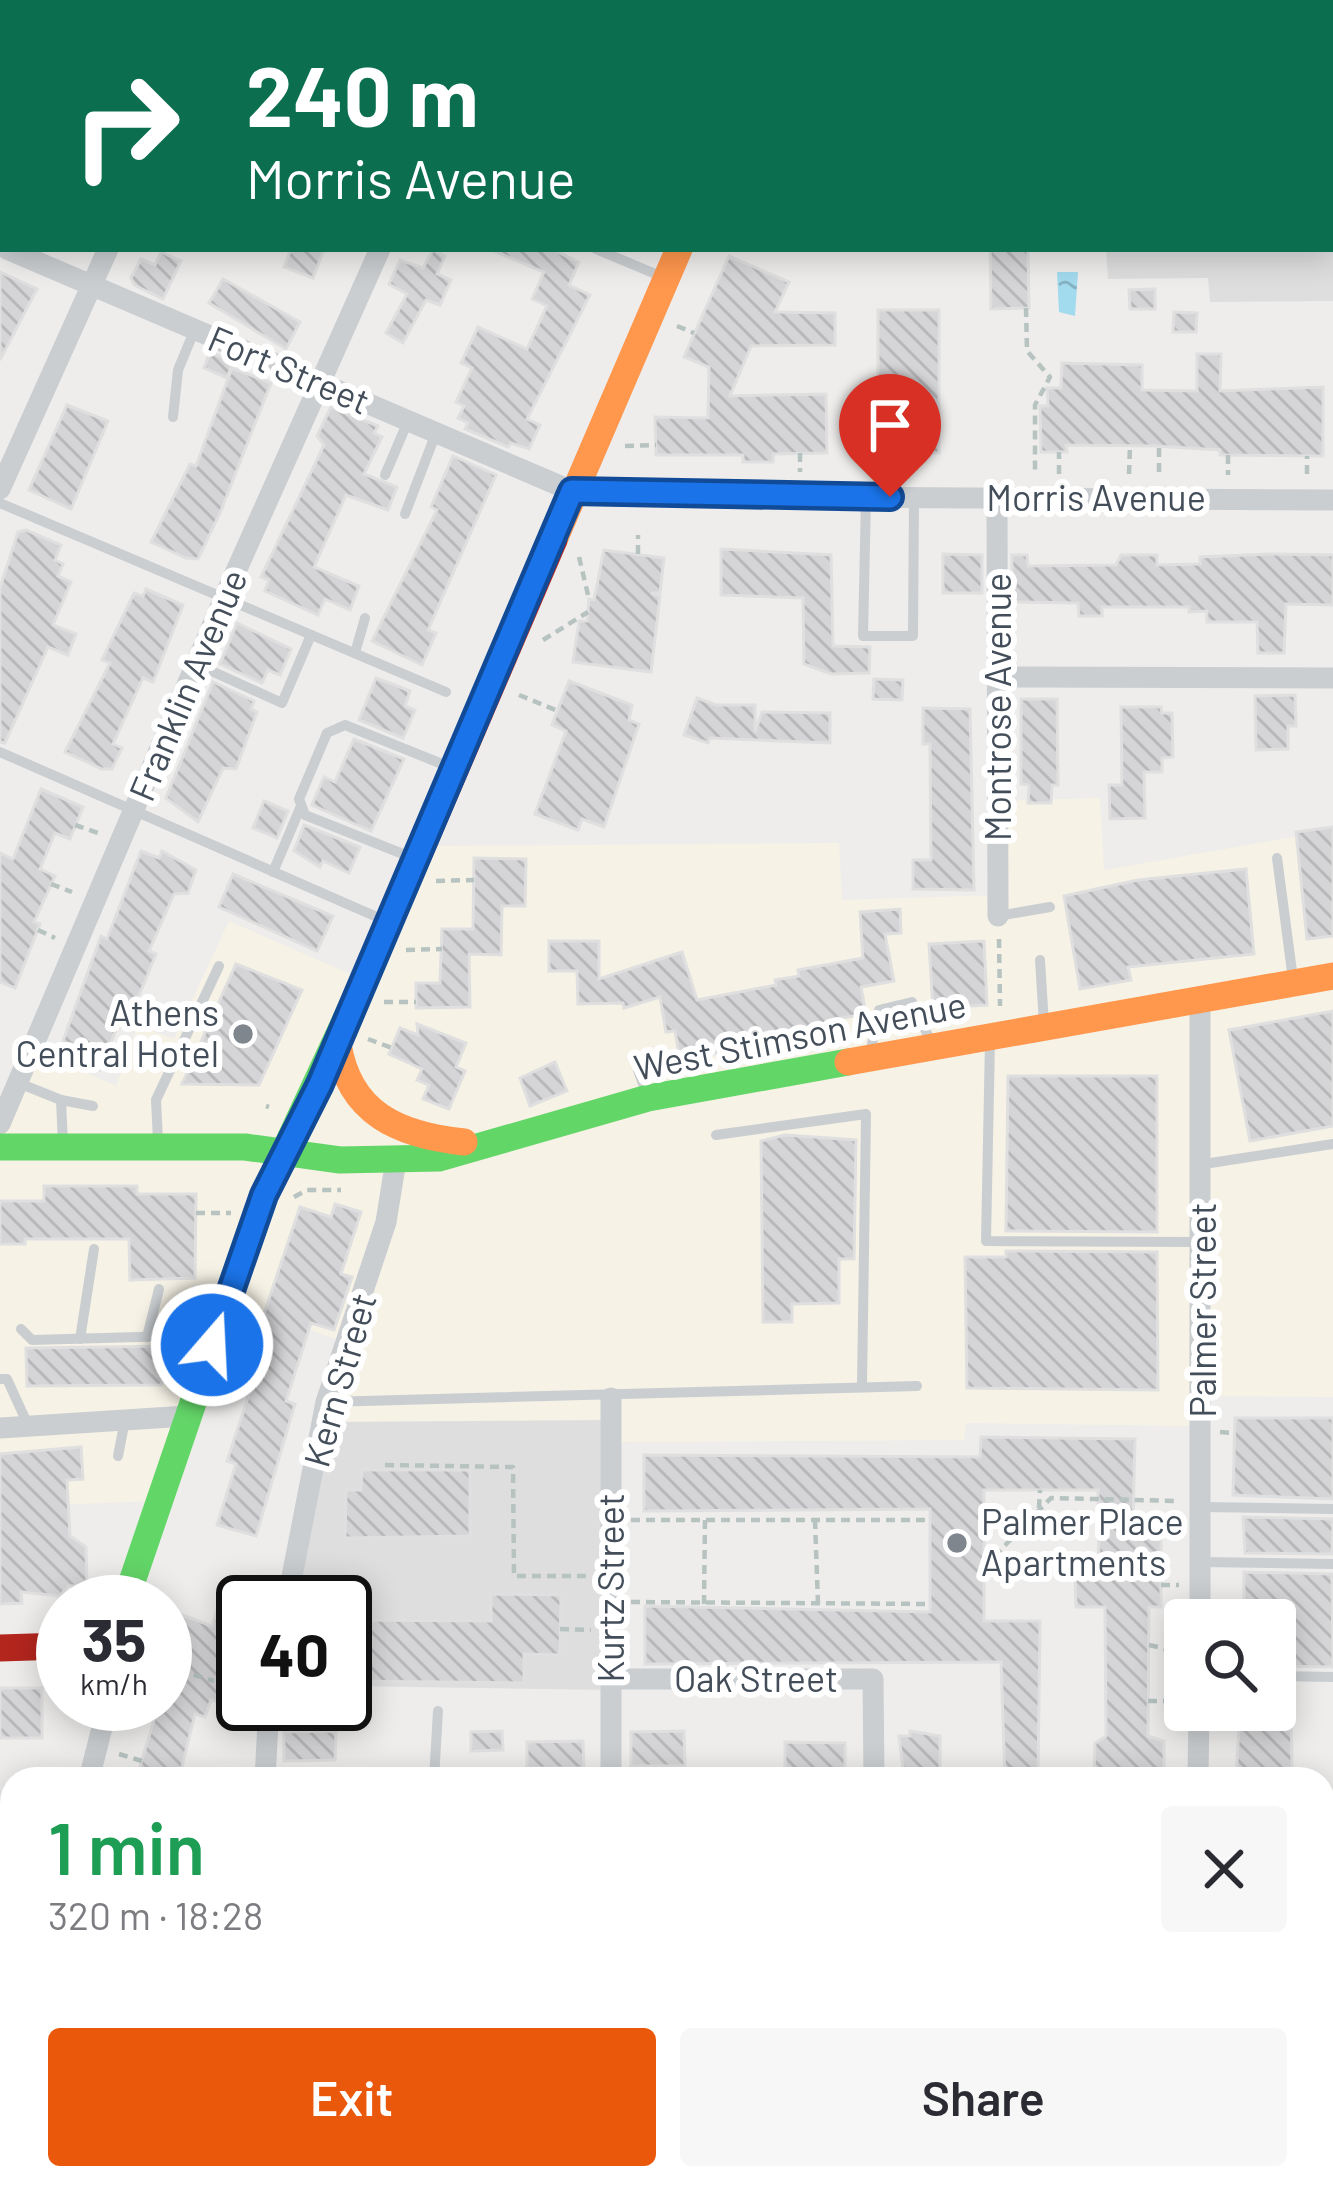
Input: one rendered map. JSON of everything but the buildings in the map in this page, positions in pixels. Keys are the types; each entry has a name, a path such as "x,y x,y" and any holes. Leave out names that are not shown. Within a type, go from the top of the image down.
{"main road":[{"path":"134,1575 283,1155 338,1042 678,252"},
{"name":"West Stimson Avenue","path":"0,1147 245,1148 283,1155 439,1158 648,1099 1333,976"},
{"path":"338,1042 346,1084 373,1118 425,1138 500,1144"},
{"path":"0,1648 36,1647"}],"street":[{"name":"Fort Street","path":"15,252 572,491"},
{"path":"0,489 107,252"},
{"name":"Franklin Avenue","path":"0,1124 224,598 379,252"},
{"name":"Morris Avenue","path":"572,491 1333,500"},
{"name":"Montrose Avenue","path":"997,498 998,916"},
{"path":"998,677 1333,678"},
{"name":"Palmer Street","path":"1200,1000 1204,1243 1193,1504 1200,1599"},
{"name":"Kern Street","path":"292,1575 326,1402 380,1241 396,1160"},
{"name":"Kurtz Street","path":"610,1397 611,1767"},
{"path":"0,1428 187,1416"},
{"name":"Oak Street","path":"611,1679 873,1679 874,1767"},
{"path":"92,1767 101,1731"},
{"path":"265,1767 267,1731"},
{"path":"1193,1731 1197,1767"}],"lane":[{"path":"603,252 666,278"},
{"path":"173,417 178,370 195,329"},
{"path":"385,475 407,421"},
{"path":"405,514 436,433"},
{"path":"866,497 863,636 914,636 914,498"},
{"path":"0,503 446,692"},
{"path":"355,653 365,618"},
{"path":"196,664 282,703 311,635"},
{"path":"416,860 305,815 298,799 327,733 345,724 455,769"},
{"path":"0,752 389,922"},
{"path":"273,872 301,806"},
{"path":"1277,858 1293,983"},
{"path":"998,916 1050,908"},
{"path":"1040,960 1044,1028"},
{"path":"158,1147 156,1100 219,966"},
{"path":"869,1058 879,1010 912,1002 934,1047"},
{"path":"990,1037 986,1241 1204,1243"},
{"path":"638,1070 648,1099"},
{"path":"16,1082 61,1100 93,1106"},
{"path":"61,1100 63,1147"},
{"path":"716,1136 866,1114 862,1385"},
{"path":"1204,1164 1333,1144"},
{"path":"80,1339 94,1249"},
{"path":"147,1337 159,1289"},
{"path":"20,1329 32,1340 147,1337 212,1345"},
{"path":"0,1379 7,1379 28,1426"},
{"path":"326,1402 917,1386"},
{"path":"118,1456 124,1420"},
{"path":"1193,1504 1333,1509"},
{"path":"1200,1562 1333,1564"},
{"path":"1296,1676 1333,1677"},
{"path":"435,1767 438,1711"}],"path":[{"path":"1027,308 1027,351 1050,377 1035,405 1035,474"},
{"path":"671,323 694,333"},
{"path":"618,446 656,445"},
{"path":"1129,474 1130,446"},
{"path":"1159,448 1159,474"},
{"path":"1059,452 1059,474"},
{"path":"800,453 800,473"},
{"path":"896,453 896,473"},
{"path":"1228,455 1228,475"},
{"path":"1307,456 1307,475"},
{"path":"638,535 638,554"},
{"path":"578,551 589,599"},
{"path":"538,644 588,612"},
{"path":"517,694 558,710"},
{"path":"75,825 109,837"},
{"path":"436,881 474,880"},
{"path":"52,884 83,897"},
{"path":"998,916 1000,1008"},
{"path":"38,930 63,942"},
{"path":"406,950 442,949"},
{"path":"384,1002 416,1002"},
{"path":"368,1039 392,1048"},
{"path":"290,1203 304,1190 355,1190"},
{"path":"196,1213 231,1213"},
{"path":"385,1465 513,1467 514,1576 595,1579"},
{"path":"1039,1511 1040,1490"},
{"path":"984,1567 1051,1498 1193,1504"},
{"path":"626,1520 930,1520"},
{"path":"704,1604 705,1520"},
{"path":"815,1520 818,1604"},
{"path":"1161,1526 1184,1526"},
{"path":"1161,1585 1184,1585"},
{"path":"626,1601 930,1604"},
{"path":"560,1629 584,1630"},
{"path":"1149,1645 1164,1649"},
{"path":"192,1674 214,1681"},
{"path":"1148,1701 1164,1702"},
{"path":"113,1752 142,1761"}],"shaded area":[{"path":"1106,252 1333,252 1333,301 1210,302 1208,278 1108,279"},
{"path":"1100,798 1104,870 1333,830 1333,1397 1203,1396 1202,1426 966,1423 964,1440 611,1442 372,1661 372,1575 293,1575 347,1343 228,1301 159,1501 0,1507 0,1124 30,1047 116,1086 138,1026 174,1039 229,921 364,980 437,846 839,843 842,900 998,895 998,801"},
{"path":"610,1420 611,1690 372,1686 372,1575 292,1575 323,1422"}],"water":[{"path":"1057,272 1078,272 1075,316 1059,312"}],"traffic: fast":[{"path":"134,1575 264,1195 373,961"},
{"path":"0,1147 245,1147 340,1160 439,1158 648,1098 848,1062"}],"traffic: slow":[{"path":"554,540 678,252"},
{"path":"848,1062 1333,976"},
{"path":"338,1044 353,1088 381,1117 418,1134 464,1142"}],"traffic: jam":[{"path":"373,961 554,540"},
{"path":"0,1648 36,1647"}],"place":[{"name":"Athens Central Hotel","path":"243,1034"},
{"name":"Palmer Place Apartments","path":"957,1543"}],"route":[{"path":"212,1345 264,1195 320,1084 572,491 616,496 890,497"}]}
